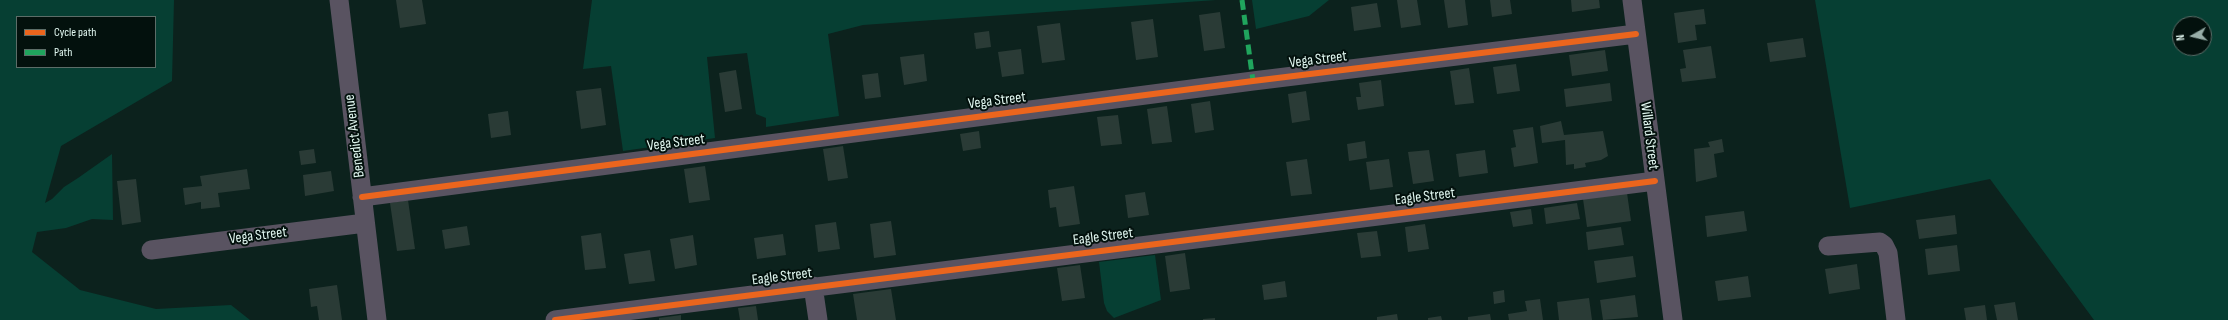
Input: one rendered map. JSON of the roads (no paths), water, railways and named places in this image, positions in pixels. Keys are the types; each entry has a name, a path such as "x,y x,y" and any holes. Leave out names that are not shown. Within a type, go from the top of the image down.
{"street":[{"name":"Benedict Avenue","path":"339,0 376,320"},
{"name":"Willard Street","path":"1632,0 1673,320"},
{"name":"Vega Street","path":"362,197 1253,81 1636,34"},
{"name":"Eagle Street","path":"555,320 812,286 1655,181"},
{"name":"Vega Street","path":"151,250 365,223"},
{"path":"1828,246 1880,242 1884,245 1888,253 1896,320"},
{"path":"812,286 818,320"}]}
